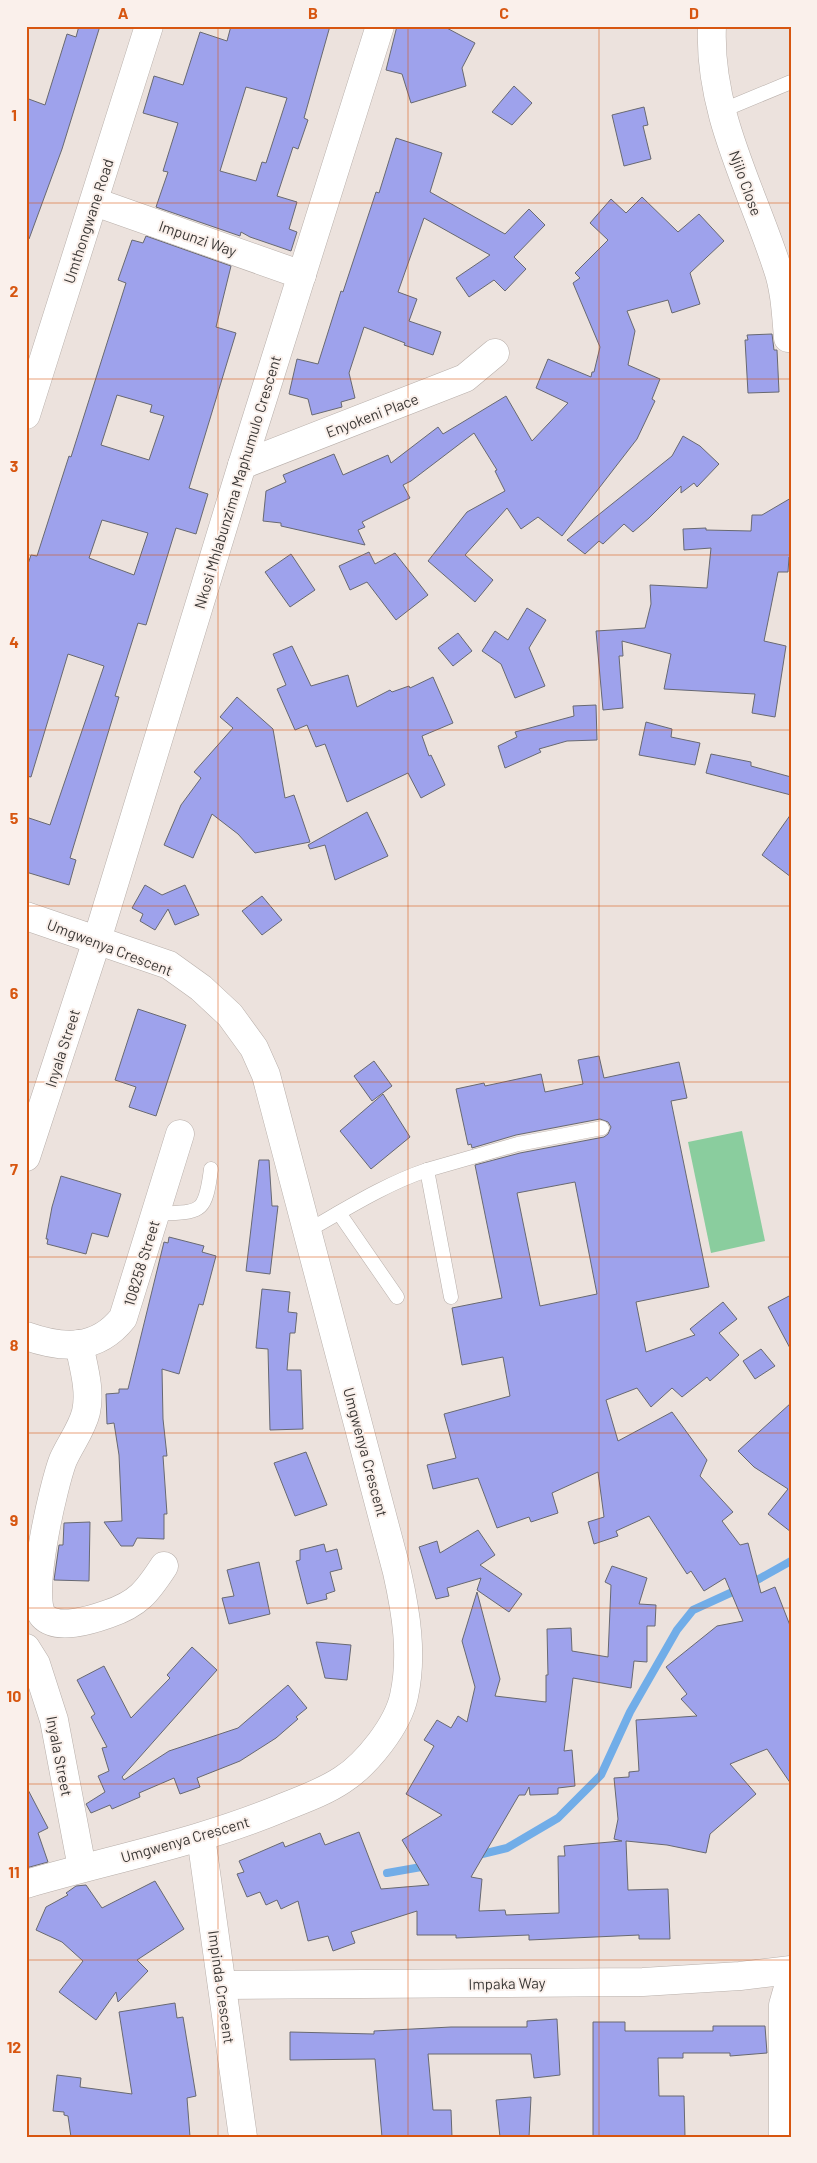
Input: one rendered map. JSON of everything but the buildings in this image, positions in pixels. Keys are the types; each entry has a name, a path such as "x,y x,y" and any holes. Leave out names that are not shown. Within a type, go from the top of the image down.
{"street":[{"name":"Umthongwane Road","path":"26,415 95,202 149,26"},
{"name":"Nkosi Mhlabunzima Maphumulo Crescent","path":"98,940 242,465 380,26"},
{"name":"Njilo Close","path":"712,26 711,54 721,111 778,269 788,338"},
{"name":"Impunzi Way","path":"95,202 302,275"},
{"name":"Enyokeni Place","path":"242,465 465,378 496,354"},
{"name":"Umgwenya Crescent","path":"26,916 169,965 201,988 230,1015 254,1048 266,1075 393,1556 406,1612 408,1660 404,1696 399,1712 362,1764 330,1788 261,1816 201,1837 26,1884"},
{"name":"Inyala Street","path":"26,1157 98,940"},
{"name":"108258 Street","path":"26,1336 50,1344 79,1344 100,1338 114,1330 123,1318 180,1134"},
{"path":"79,1344 86,1382 86,1411 80,1428 63,1462 56,1484 37,1583 37,1601 42,1615 51,1622 68,1623 96,1619 129,1607 150,1587 164,1566"},
{"name":"Inyala Street","path":"26,1648 36,1664 54,1720 82,1868"},
{"name":"Impinda Crescent","path":"201,1837 243,2137"},
{"name":"Impaka Way","path":"222,1985 643,1982 740,1976 791,1970"},
{"path":"783,2137 783,2005 791,1977"}],"lane":[{"path":"721,111 791,82"},
{"path":"308,1231 406,1177 518,1144 602,1128"},
{"path":"156,1214 186,1212 200,1207 207,1198 210,1169"},
{"path":"428,1170 451,1297"},
{"path":"339,1213 397,1297"}],"green space":[{"path":"742,1131 765,1241 711,1253 688,1142"}],"waterway":[{"path":"750,1584 791,1561"},
{"path":"474,1856 507,1848 558,1818 601,1775 630,1712 677,1630 693,1610 739,1589"},
{"path":"387,1873 427,1866"}]}
